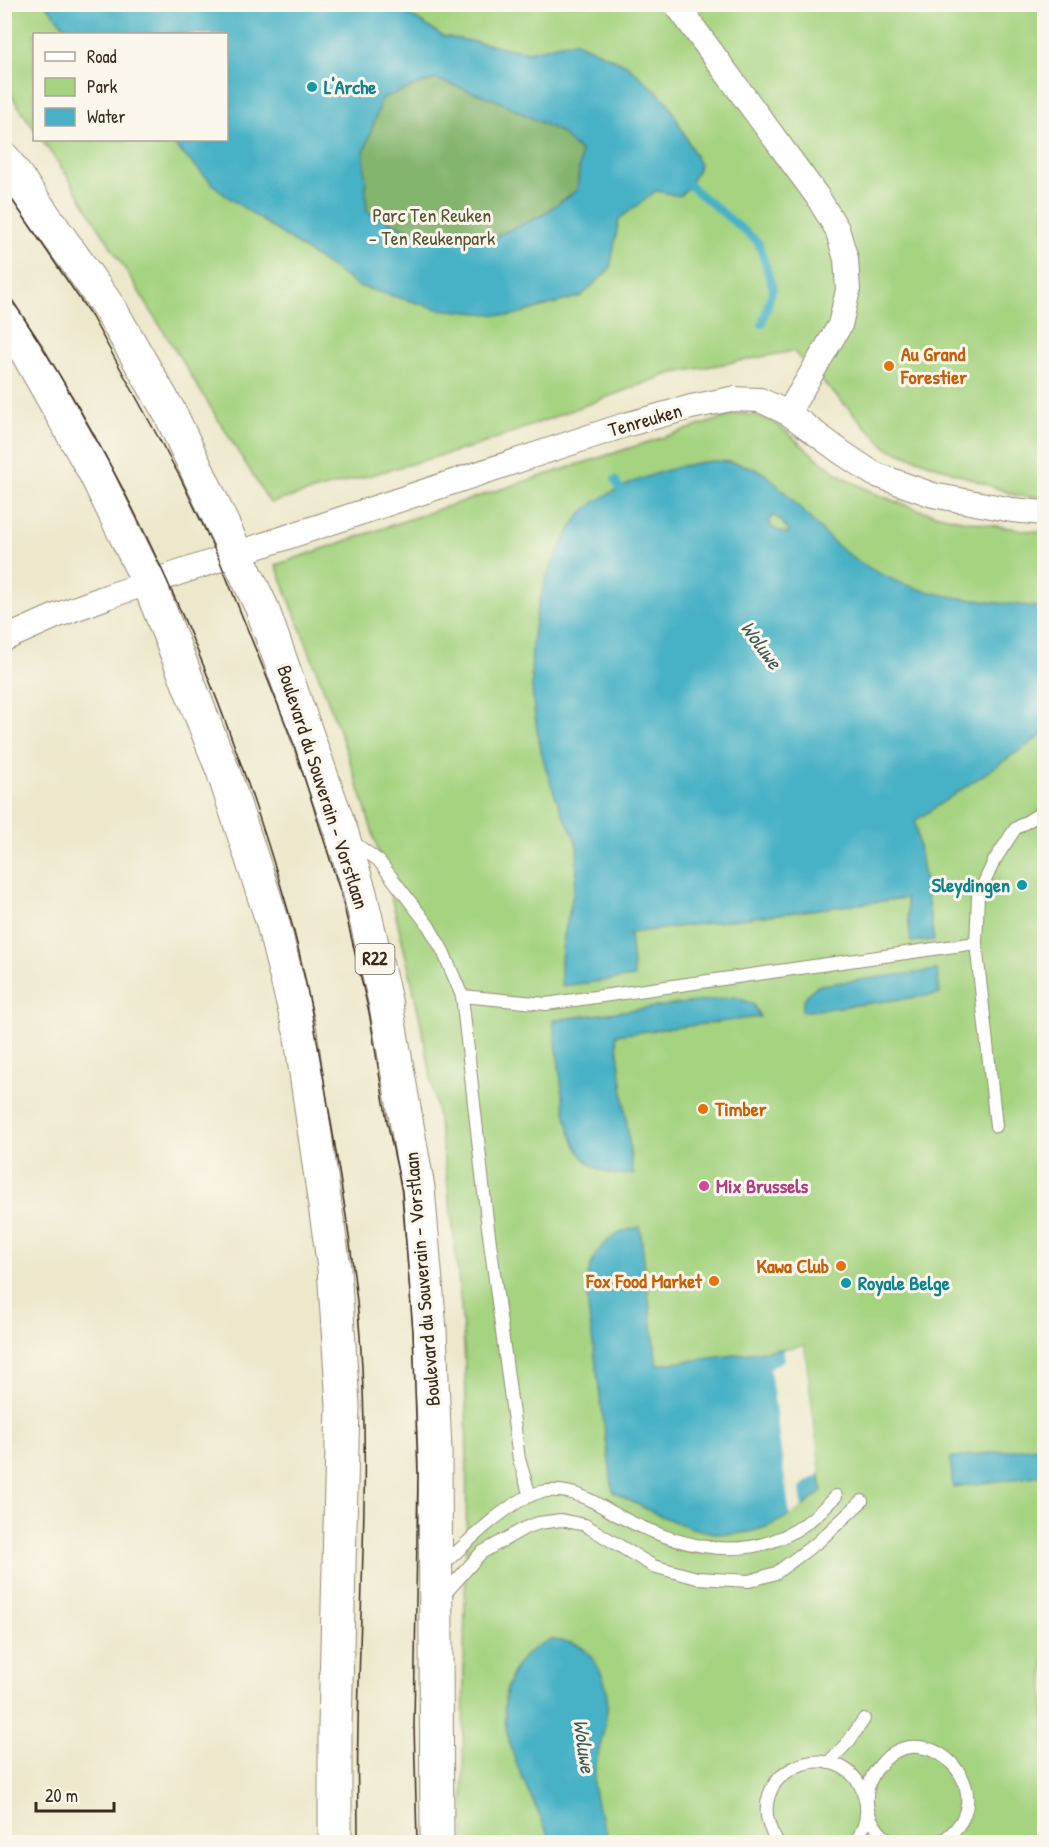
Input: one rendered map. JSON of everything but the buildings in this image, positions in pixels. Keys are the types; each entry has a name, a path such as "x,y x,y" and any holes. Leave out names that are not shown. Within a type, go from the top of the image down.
{"main road":[{"name":"Boulevard du Souverain - Vorstlaan","path":"4,159 110,309 171,415 262,608 342,834 360,893 386,1005 418,1188 430,1330 434,1404 437,1842"},
{"path":"4,319 28,354 95,473 149,583 223,771 272,920 300,1031 334,1268 343,1405 334,1842"}],"street":[{"path":"676,4 817,196 837,229 846,259 848,290 840,325 788,413"},
{"name":"Tenreuken","path":"4,639 58,615 237,553 613,429 691,407 731,399 760,400 788,413 874,474 933,495 1012,510 1044,513"}],"lane":[{"path":"996,1126 976,943 978,896 994,861 1015,829 1044,811"},
{"path":"342,834 379,861 414,904 443,951 462,996 487,1220 519,1459 530,1496"},
{"path":"462,996 546,1004 976,943"},
{"path":"435,1573 511,1506 541,1492 571,1491 643,1529 674,1541 727,1549 758,1545 785,1536 809,1522 836,1496"},
{"path":"435,1605 482,1553 538,1523 561,1520 585,1525 653,1566 697,1578 749,1581 776,1573 819,1541 862,1502"},
{"path":"828,1763 849,1741 864,1719"},
{"path":"855,1842 862,1833 866,1820 869,1784 875,1771 884,1760 896,1752 910,1748 924,1748 950,1759 959,1770 965,1783 967,1797 960,1825 950,1836 940,1842"},
{"path":"777,1842 770,1831 767,1803 780,1777 791,1768 804,1763 828,1763 845,1770 856,1779 875,1825 890,1842"}],"green space":[{"name":"Parc Ten Reuken - Ten Reukenpark","path":"4,5 1044,5 1044,497 1018,496 887,448 793,351 669,374 479,445 270,503 66,174 43,141 228,141 228,33 33,33 33,128 5,86"},
{"path":"435,79 496,100 560,132 581,152 577,190 541,216 485,241 417,234 367,212 364,153 382,98"},
{"path":"736,414 756,416 773,422 838,473 883,497 950,518 1044,533 1044,1842 464,1842 463,1732 467,1462 465,1376 456,1255 440,1128 416,1003 386,878 347,754 276,565 436,510"}],"water":[{"path":"46,5 394,5 443,36 529,52 574,41 627,65 668,102 700,165 689,186 680,196 656,191 619,219 610,269 581,296 510,316 439,309 358,286 222,193 170,141 228,141 228,33 70,33","holes":["435,79 496,100 560,132 581,152 577,190 541,216 485,241 418,234 367,212 364,153 382,98"]},
{"path":"733,462 765,474 844,551 892,579 940,594 1044,608 1044,734 915,821 934,940 911,942 906,898 630,933 634,977 562,986 562,950 575,881 577,847 550,782 542,754 533,702 532,649 541,597 549,571 561,547 575,522 586,509 629,484 664,471 697,463","holes":["773,515 789,531 788,533 771,527 769,521"]},
{"path":"937,970 940,994 802,1012 806,996 820,985"},
{"path":"735,997 753,1004 760,1017 616,1035 633,1174 613,1174 597,1169 585,1159 576,1147 566,1115 553,1020"},
{"path":"640,1227 657,1365 804,1346 822,1491 794,1513 768,1526 743,1533 719,1534 695,1529 670,1520 613,1492 588,1309 588,1277 597,1252 609,1240 615,1235"},
{"path":"1044,1446 1044,1475 953,1487 950,1458"},
{"path":"552,1640 572,1643 582,1648 595,1662 603,1677 607,1693 607,1707 595,1768 594,1791 610,1842 551,1842 514,1756 507,1733 504,1710 507,1688 516,1667 536,1647"}],"pier":[{"path":"804,1346 820,1473 800,1487 802,1507 790,1516 770,1369 784,1360 784,1349"}],"waterway":[{"name":"Woluwe","path":"683,180 758,242 773,288 762,324"},
{"name":"Woluwe","path":"615,480 622,499"}],"tram line":[{"path":"4,188 92,317 180,477 219,559 293,742 341,894 369,1012 387,1121 402,1191 413,1332 418,1474 414,1725 417,1842"},
{"path":"4,288 50,360 93,434 170,587 235,747 263,828 302,965 319,1049 341,1184 360,1336 363,1385 364,1532 358,1742 358,1842"}],"place":[{"name":"L'Arche","path":"312,87"},
{"name":"Au Grand Forestier","path":"889,366"},
{"name":"Sleydingen","path":"1022,885"},
{"name":"Timber","path":"703,1109"},
{"name":"Mix Brussels","path":"704,1186"},
{"name":"Kawa Club","path":"841,1266"},
{"name":"Fox Food Market","path":"714,1281"},
{"name":"Royale Belge","path":"846,1283"}]}
